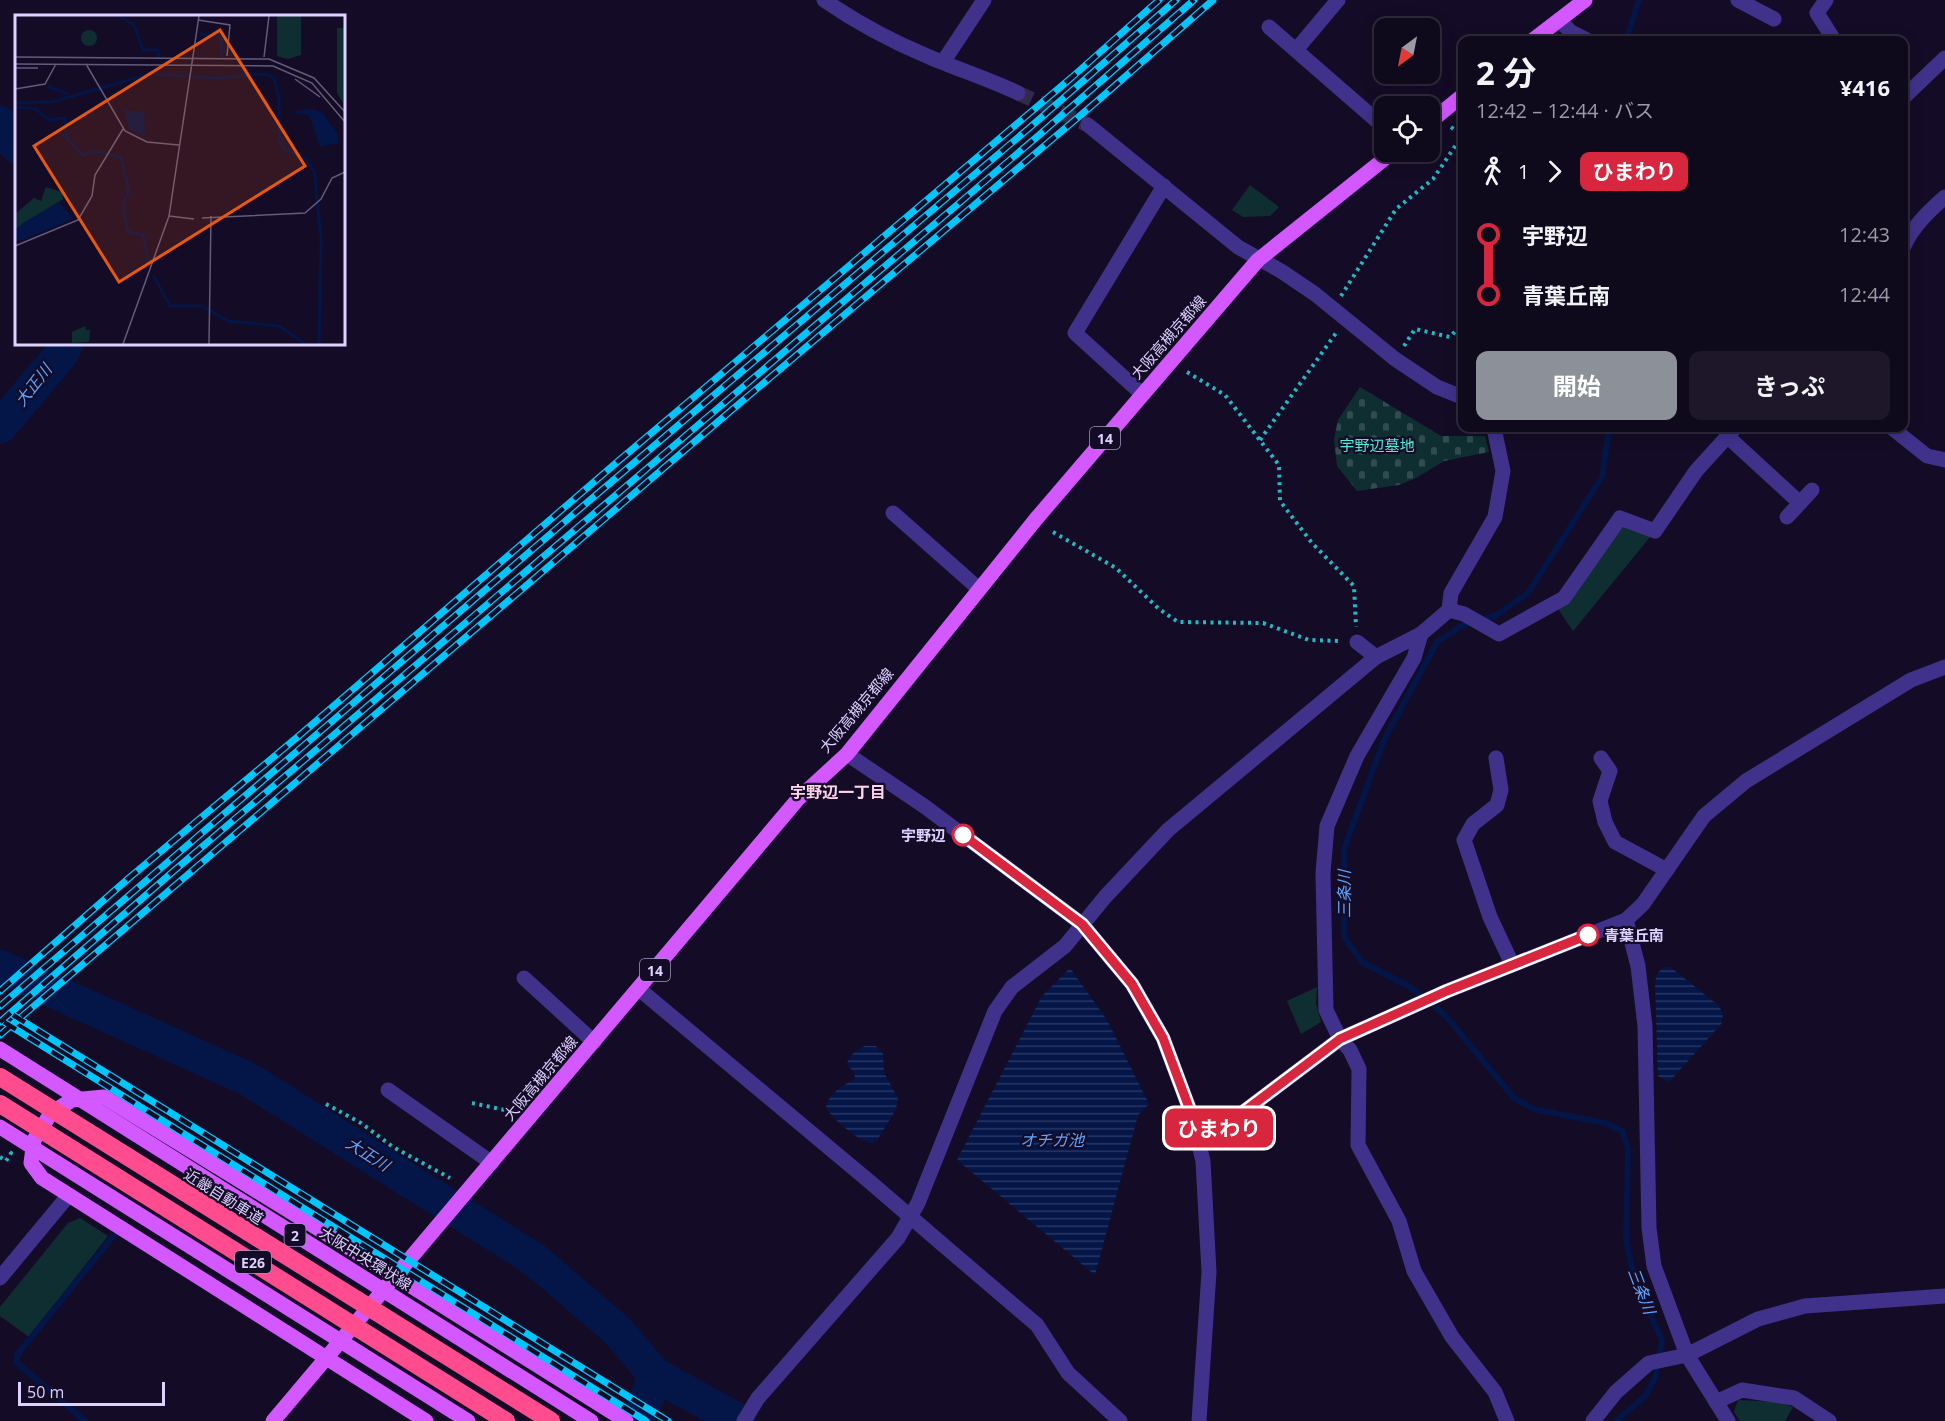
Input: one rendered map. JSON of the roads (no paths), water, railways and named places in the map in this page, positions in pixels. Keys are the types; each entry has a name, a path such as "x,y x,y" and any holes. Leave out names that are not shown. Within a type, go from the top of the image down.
{"highway":[{"name":"近畿自動車道","path":"0,1077 551,1421"},
{"name":"E26","path":"0,1104 506,1421"}],"main road":[{"path":"1538,36 1585,0"},
{"path":"1440,114 1458,99"},
{"name":"大阪高槻京都線","path":"273,1421 327,1360 431,1233 798,799 847,754 979,589 1142,394 1258,260 1380,162"},
{"name":"大阪中央環状線","path":"0,1049 591,1421"},
{"path":"418,1419 42,1179 31,1163 34,1140 51,1113 72,1100 104,1097 622,1418"},
{"path":"0,1127 468,1421"},
{"path":"577,1421 591,1398"}],"street":[{"path":"824,0 850,18 926,56 1018,93"},
{"path":"943,62 984,0"},
{"path":"1296,50 1338,0"},
{"path":"1738,0 1774,19"},
{"path":"1826,0 1817,13 1831,36"},
{"path":"1559,20 1571,32 1579,36"},
{"path":"1269,27 1374,118"},
{"path":"1909,83 1945,58"},
{"path":"1088,125 1238,247 1281,272 1346,319 1395,359 1437,387 1458,395"},
{"path":"1142,394 1075,333 1164,186"},
{"path":"1908,239 1916,226 1945,197"},
{"path":"1495,432 1503,471 1496,517 1451,593 1457,612 1499,634 1564,598 1620,518 1655,531 1696,471 1731,432 1800,503"},
{"path":"1897,432 1927,456 1945,460"},
{"path":"1787,517 1812,490"},
{"path":"893,513 979,589"},
{"path":"748,1415 758,1398 898,1238 918,1203 995,1011 1012,987 1065,946 1082,924 1168,830 1376,657 1457,612"},
{"path":"1421,634 1414,658 1357,756 1327,826 1323,873 1326,1010 1340,1039 1350,1050 1359,1069 1358,1145 1399,1221 1414,1271 1452,1337 1495,1392 1507,1421"},
{"path":"1357,642 1376,657"},
{"path":"1198,1139 1226,1125 1340,1039 1415,1004 1626,920 1644,904 1704,816 1746,782 1911,680 1945,667"},
{"path":"847,754 924,807 1082,924 1132,984 1163,1038 1191,1113 1203,1161 1209,1272 1199,1421"},
{"path":"1496,758 1501,790 1497,805 1473,825 1464,840 1490,917 1512,964"},
{"path":"1601,758 1610,771 1600,801 1605,822 1616,842 1667,870"},
{"path":"1626,920 1638,966 1645,1026 1649,1228 1654,1266 1687,1355 1728,1421"},
{"path":"524,978 594,1042"},
{"path":"639,989 1037,1325 1068,1373 1120,1421"},
{"path":"388,1090 492,1163"},
{"path":"0,1278 68,1196"},
{"path":"1593,1421 1616,1392 1649,1363 1687,1355 1758,1319 1805,1306 1945,1296"},
{"path":"1716,1402 1742,1390 1794,1398 1829,1421"}],"water":[{"path":"1663,967 1670,967 1718,1005 1723,1013 1722,1023 1669,1082 1658,1076 1655,983 1657,974"},
{"name":"オチガ池","path":"1070,968 1107,1020 1149,1104 1138,1115 1095,1275 957,1160 1042,996"},
{"path":"865,1046 876,1046 883,1054 884,1073 898,1098 896,1109 878,1139 872,1143 846,1129 826,1107 834,1093 855,1079 854,1072 847,1065 848,1061 853,1053"}],"waterway":[{"name":"三条川","path":"1627,36 1639,0"},
{"name":"大正川","path":"0,123 15,145"},
{"name":"大正川","path":"0,427 62,353 66,345"},
{"name":"三条川","path":"1608,432 1602,477 1528,593 1495,616 1463,625 1437,642 1384,740 1344,849 1344,937 1362,962 1410,987 1445,1015 1514,1098 1533,1109 1605,1123 1622,1131 1628,1149 1626,1240 1634,1278 1662,1341 1655,1378 1645,1396 1616,1421"},
{"name":"大正川","path":"0,967 248,1079 535,1260 619,1332 654,1374 739,1421"},
{"path":"85,1421 17,1363 17,1355 114,1235"},
{"name":"大正川","path":"635,1421 648,1396 654,1374"}],"tunnel":[{"path":"1018,93 1088,125"}],"railway":[{"path":"0,991 129,878 1071,78 1159,0"},
{"path":"0,1006 583,506 1028,129 1176,0"},
{"path":"0,1022 176,869 1038,136 1194,0"},
{"path":"0,1035 1213,0"},
{"path":"13,1015 668,1421"},
{"path":"4,1022 646,1421"}],"place":[{"name":"宇野辺","path":"963,835"},
{"name":"青葉丘南","path":"1588,935"}],"district":[{"name":"宇野辺一丁目","path":"838,792"}],"park label":[{"name":"宇野辺墓地","path":"1377,445"}]}
